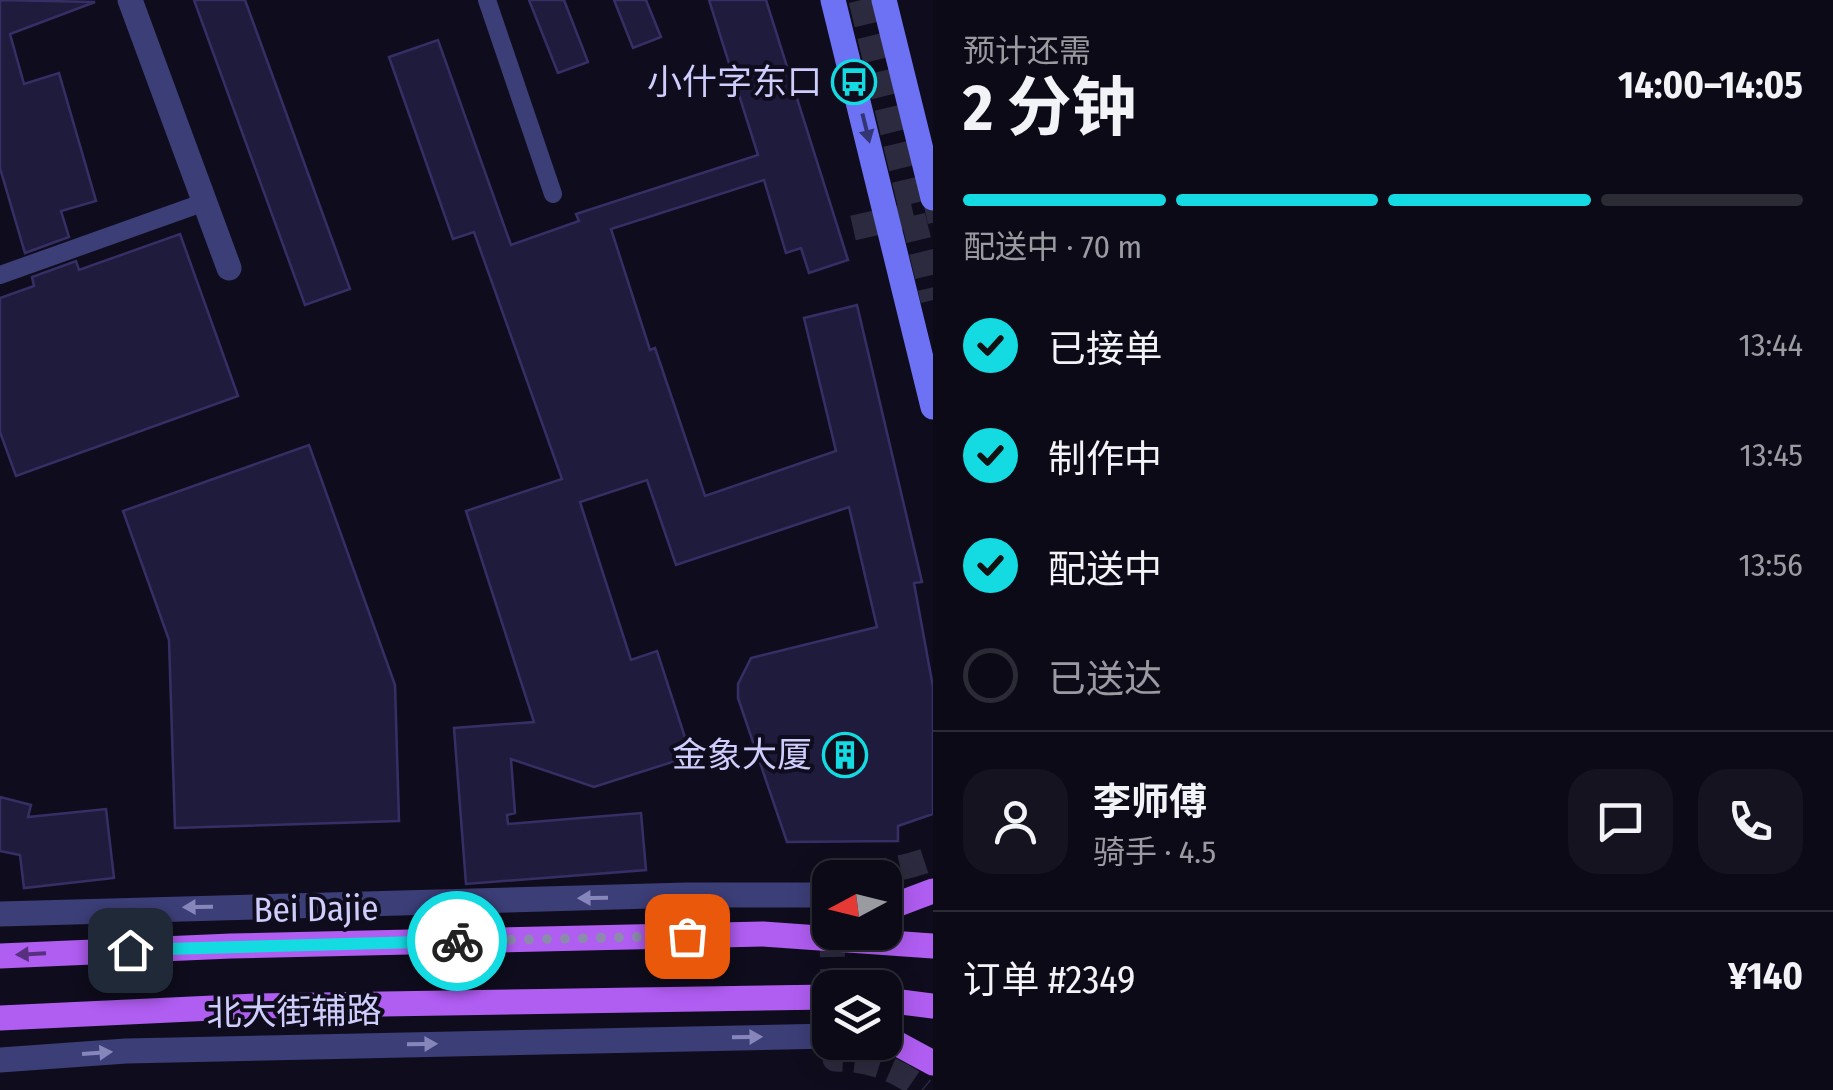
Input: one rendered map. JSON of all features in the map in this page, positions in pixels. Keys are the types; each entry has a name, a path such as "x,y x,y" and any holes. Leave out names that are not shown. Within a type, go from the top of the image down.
{"main road":[{"path":"833,0 933,407"},
{"path":"884,0 927,146 933,198"},
{"path":"764,934 812,925"},
{"name":"Bei Dajie","path":"0,956 230,946 764,934 933,946"},
{"path":"0,1018 256,1006 812,997"},
{"path":"753,998 812,1013"},
{"path":"902,1002 933,1006"},
{"path":"902,1046 933,1063"}],"street":[{"path":"130,0 229,268"},
{"path":"0,914 812,895"},
{"name":"北大街辅路","path":"0,1060 126,1051 812,1036"},
{"path":"902,1042 933,1048"}],"lane":[{"path":"487,0 553,194"},
{"path":"0,274 205,202"}],"building":[{"path":"0,0 95,2 10,34 24,84 59,73 96,201 61,211 69,237 25,253 0,168"},
{"path":"194,0 245,0 350,289 305,305"},
{"path":"529,0 564,0 588,62 558,73"},
{"path":"614,0 646,0 661,37 633,48"},
{"path":"709,0 766,0 848,260 809,273 801,248 786,253 764,180 611,229 650,350 655,348 705,496 836,451 804,318 857,305 922,582 914,583 933,687 933,814 898,826 898,841 787,842 738,698 738,684 751,658 877,627 849,507 676,565 647,480 580,502 631,660 657,651 691,756 594,787 511,759 515,813 507,815 508,824 641,813 646,870 466,884 454,728 534,722 466,511 562,479 474,232 453,239 389,57 438,40 511,245 579,221 576,214 758,155"},
{"path":"180,234 238,396 16,476 0,432 0,298 34,286 32,277 76,261 79,270"},
{"path":"309,445 395,685 399,821 175,828 169,640 123,511"},
{"path":"0,797 31,805 28,817 106,809 114,878 24,888 20,855 0,851"}],"tunnel":[{"path":"861,0 933,300"},
{"path":"853,228 933,210"},
{"path":"902,867 933,858"},
{"path":"832,950 833,970"},
{"path":"847,1060 882,1066 923,1090"}],"way so far":[{"path":"457,941 687,936"}],"place":[{"name":"小什字东口","path":"854,82"},
{"name":"金象大厦","path":"845,755"}],"route":[{"path":"130,950 457,941"}]}
